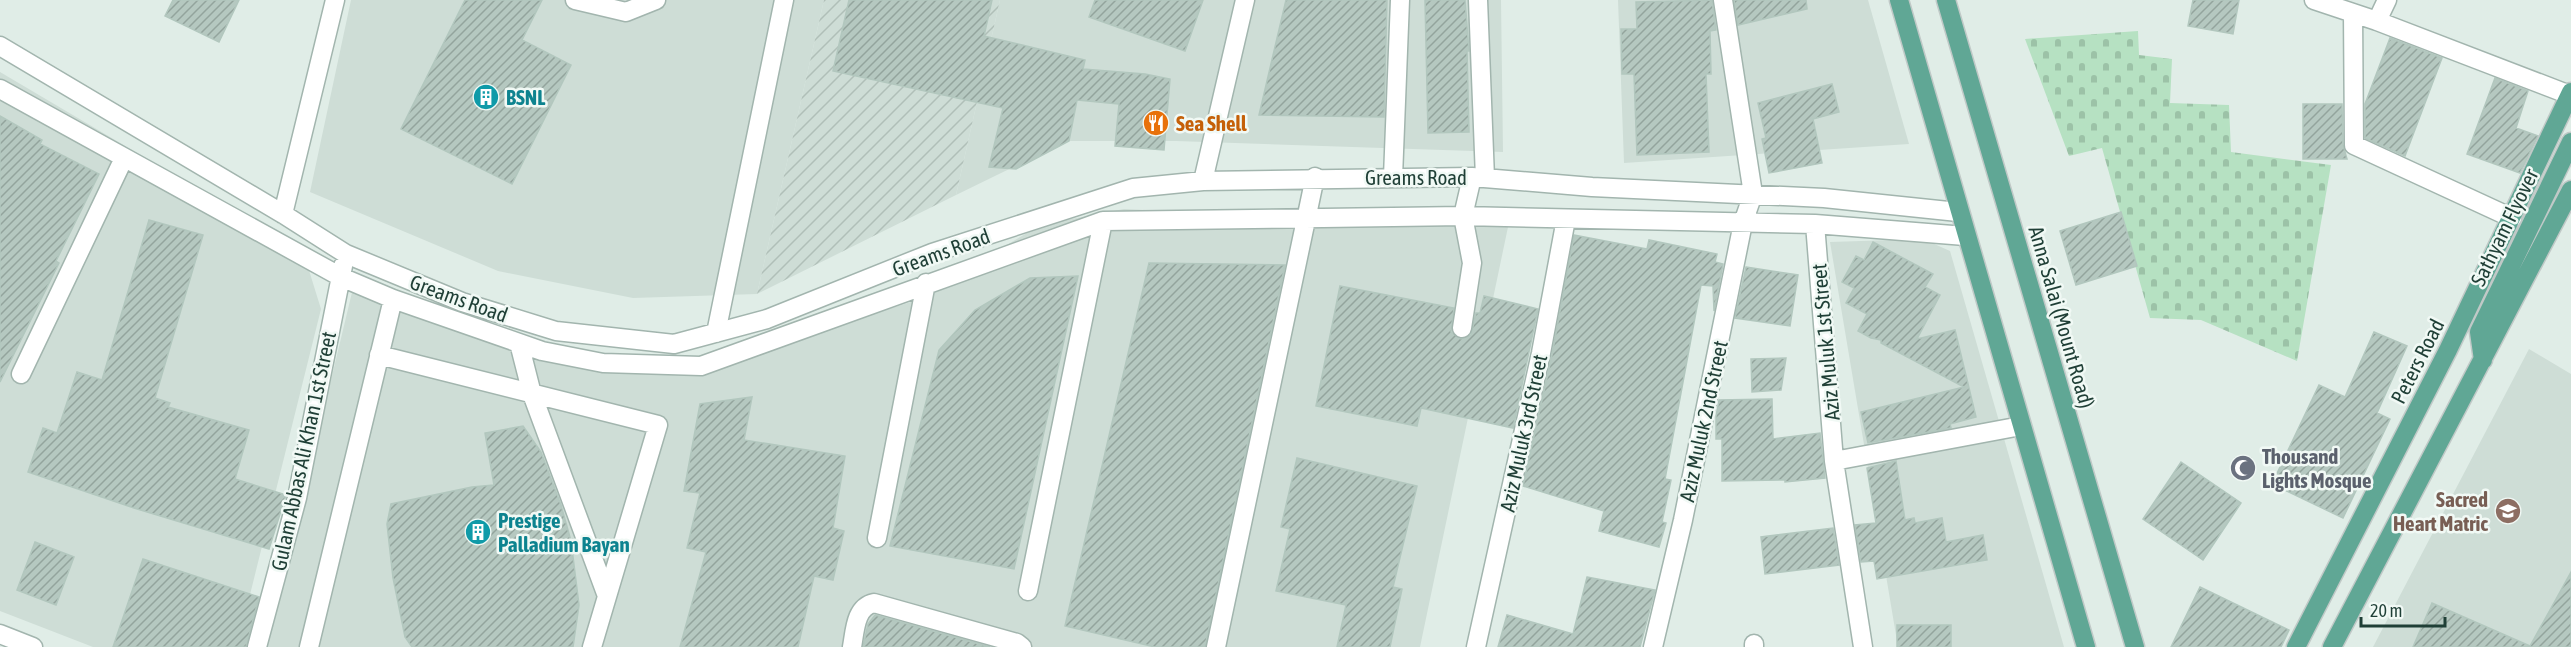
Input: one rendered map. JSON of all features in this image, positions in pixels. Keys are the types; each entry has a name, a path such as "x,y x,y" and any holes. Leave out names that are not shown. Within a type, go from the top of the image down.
{"main road":[{"path":"1899,0 1958,212 2086,647"},
{"name":"Anna Salai (Mount Road)","path":"1946,0 2135,647"},
{"name":"Peters Road","path":"2296,647 2448,350 2570,94"},
{"name":"Sathyam Flyover","path":"2479,332 2571,142"},
{"path":"2332,647 2571,190"},
{"path":"2448,350 2479,332 2483,360"},
{"path":"2346,550 2374,567"}],"street":[{"path":"283,214 335,0"},
{"path":"575,0 626,12 656,0"},
{"path":"716,333 784,0"},
{"path":"1203,181 1245,0"},
{"path":"1394,177 1400,0"},
{"path":"1462,328 1472,263 1463,216 1478,177 1478,0"},
{"path":"1723,0 1753,194"},
{"path":"2314,0 2377,21 2570,94"},
{"path":"2377,21 2387,0"},
{"path":"2353,13 2354,145 2512,218"},
{"name":"Greams Road","path":"0,46 283,214 346,254 462,302 556,331 674,344 767,319 932,253 1133,188 1203,181 1315,177 1478,177 1592,187 1824,198 1958,212"},
{"name":"Greams Road","path":"0,89 341,277 393,299 542,351 603,363 701,366 1103,221 1463,216 1815,224 1965,236"},
{"path":"21,374 124,158"},
{"path":"1216,647 1315,177"},
{"name":"Aziz Muluk 2nd Street","path":"1653,647 1683,520 1743,223 1753,194"},
{"name":"Aziz Muluk 3rd Street","path":"1476,647 1541,353 1566,219"},
{"path":"1028,591 1103,221"},
{"name":"Aziz Muluk 1st Street","path":"1815,224 1834,461 1863,647"},
{"name":"Gulam Abbas Ali Khan 1st Street","path":"257,647 297,498 346,254"},
{"path":"877,538 926,284"},
{"path":"309,647 393,299"},
{"path":"519,343 532,393 607,596"},
{"path":"379,355 658,425 592,647"},
{"path":"1834,461 2021,426"},
{"path":"852,647 861,610 866,605 874,603 1017,643 1022,647"},
{"path":"0,634 33,647"}],"shaded area":[{"path":"351,0 824,0 757,294 633,298 498,271 310,192"},
{"path":"824,0 1000,0 956,195 757,294"},
{"path":"1000,0 1501,0 1503,152 1176,141 1067,141 956,195"},
{"path":"1618,0 1868,0 1909,144 1624,163"},
{"path":"0,72 303,251 321,309 237,647 93,647 0,611"},
{"path":"1124,209 1508,227 1420,647 267,647 354,284 552,349 682,375 914,301 1040,225"},
{"path":"1923,239 1950,251 2064,647 1898,647 1830,242"},
{"name":"Sacred Heart Matric","path":"2529,349 2571,374 2571,647 2373,647"}],"green space":[{"path":"2138,31 2139,55 2172,59 2170,103 2229,105 2231,152 2331,165 2297,361 2201,320 2150,318 2102,148 2069,156 2025,39"}],"building":[{"path":"173,0 239,0 219,42 165,16"},
{"name":"BSNL","path":"465,0 542,0 522,40 571,65 512,184 401,129"},
{"path":"849,0 992,0 984,36 1085,60 1083,69 1145,74 1170,79 1164,150 1115,146 1119,104 1077,100 1069,141 1016,169 989,167 1003,108 833,71"},
{"path":"1095,0 1203,0 1185,51 1089,17"},
{"path":"1286,0 1387,0 1384,117 1259,115"},
{"path":"1425,0 1465,0 1469,51 1467,51 1469,132 1428,133"},
{"path":"1712,0 1716,30 1710,31 1711,74 1706,74 1709,152 1637,155 1634,74 1622,74 1621,29 1637,29 1636,2"},
{"path":"1734,0 1806,0 1807,9 1738,25"},
{"path":"2193,0 2239,0 2233,34 2188,26"},
{"path":"2390,38 2442,58 2405,156 2365,138 2365,104"},
{"path":"2495,78 2528,91 2516,128 2538,136 2520,173 2467,154"},
{"path":"1832,84 1839,112 1813,119 1822,163 1769,173 1762,139 1766,138 1758,103"},
{"path":"2303,104 2342,104 2343,145 2347,159 2303,159"},
{"path":"0,116 42,140 40,144 99,174 56,261 59,263 0,382"},
{"path":"2121,212 2137,266 2076,285 2060,231"},
{"path":"149,220 203,235 155,398 170,403 168,407 249,430 235,479 286,495 269,549 134,508 28,472 43,428 57,433 77,372 102,380"},
{"path":"1574,235 1647,249 1649,240 1717,254 1715,262 1723,264 1714,311 1713,286 1701,285 1665,479 1671,480 1662,522 1666,523 1659,547 1599,531 1604,511 1523,486 1552,355"},
{"path":"1873,242 1933,274 1925,287 1940,295 1917,339 1955,330 1976,417 1950,424 1951,428 1868,443 1861,412 1964,387 1881,343 1881,340 1858,331 1867,314 1846,303 1854,288 1842,282 1856,256 1864,260"},
{"path":"1149,263 1285,265 1205,647 1155,647 1065,626"},
{"path":"1746,267 1798,275 1790,326 1735,318"},
{"path":"1078,276 1014,569 890,546 939,350 975,310 1030,278"},
{"path":"1340,286 1454,308 1451,332 1461,339 1471,335 1476,313 1480,313 1484,296 1538,309 1513,428 1421,408 1417,426 1316,406"},
{"path":"2374,332 2407,346 2377,413 2390,419 2343,518 2272,484 2319,385 2345,397"},
{"path":"1786,358 1781,390 1752,392 1751,359"},
{"path":"752,397 744,440 845,456 833,528 844,531 833,580 814,576 798,647 680,647 706,552 687,548 700,493 684,491 700,404"},
{"path":"1772,399 1773,439 1820,433 1825,478 1785,482 1785,480 1722,481 1722,439 1716,439 1719,400"},
{"name":"Prestige Palladium Bayan","path":"523,426 541,452 561,505 571,541 579,605 573,647 412,647 405,637 393,578 387,524 391,504 472,487 494,485 485,433"},
{"path":"1297,458 1417,486 1393,587 1402,589 1390,647 1337,647 1346,605 1276,591 1290,529 1281,527"},
{"path":"1896,461 1905,520 1914,518 1915,523 1942,518 1946,542 1983,535 1987,560 1877,579 1874,561 1861,562 1855,525 1876,523 1867,468"},
{"path":"2181,462 2241,503 2203,560 2143,519"},
{"path":"1833,528 1839,565 1765,574 1761,537"},
{"path":"35,542 74,557 56,605 17,590"},
{"path":"143,559 259,597 246,647 113,647"},
{"path":"2571,572 2571,647 2413,647 2432,603 2530,646"},
{"path":"1587,577 1655,590 1640,647 1498,647 1507,615 1573,634"},
{"path":"2200,587 2289,630 2281,647 2171,647"},
{"path":"875,615 990,647 863,647 868,624"},
{"path":"1897,625 1951,625 1951,647 1897,647"}],"place":[{"name":"BSNL","path":"486,97"},
{"name":"Sea Shell","path":"1156,123"},
{"name":"Thousand Lights Mosque","path":"2243,468"},
{"name":"Sacred Heart Matric","path":"2508,511"},
{"name":"Prestige Palladium Bayan","path":"478,532"}]}
